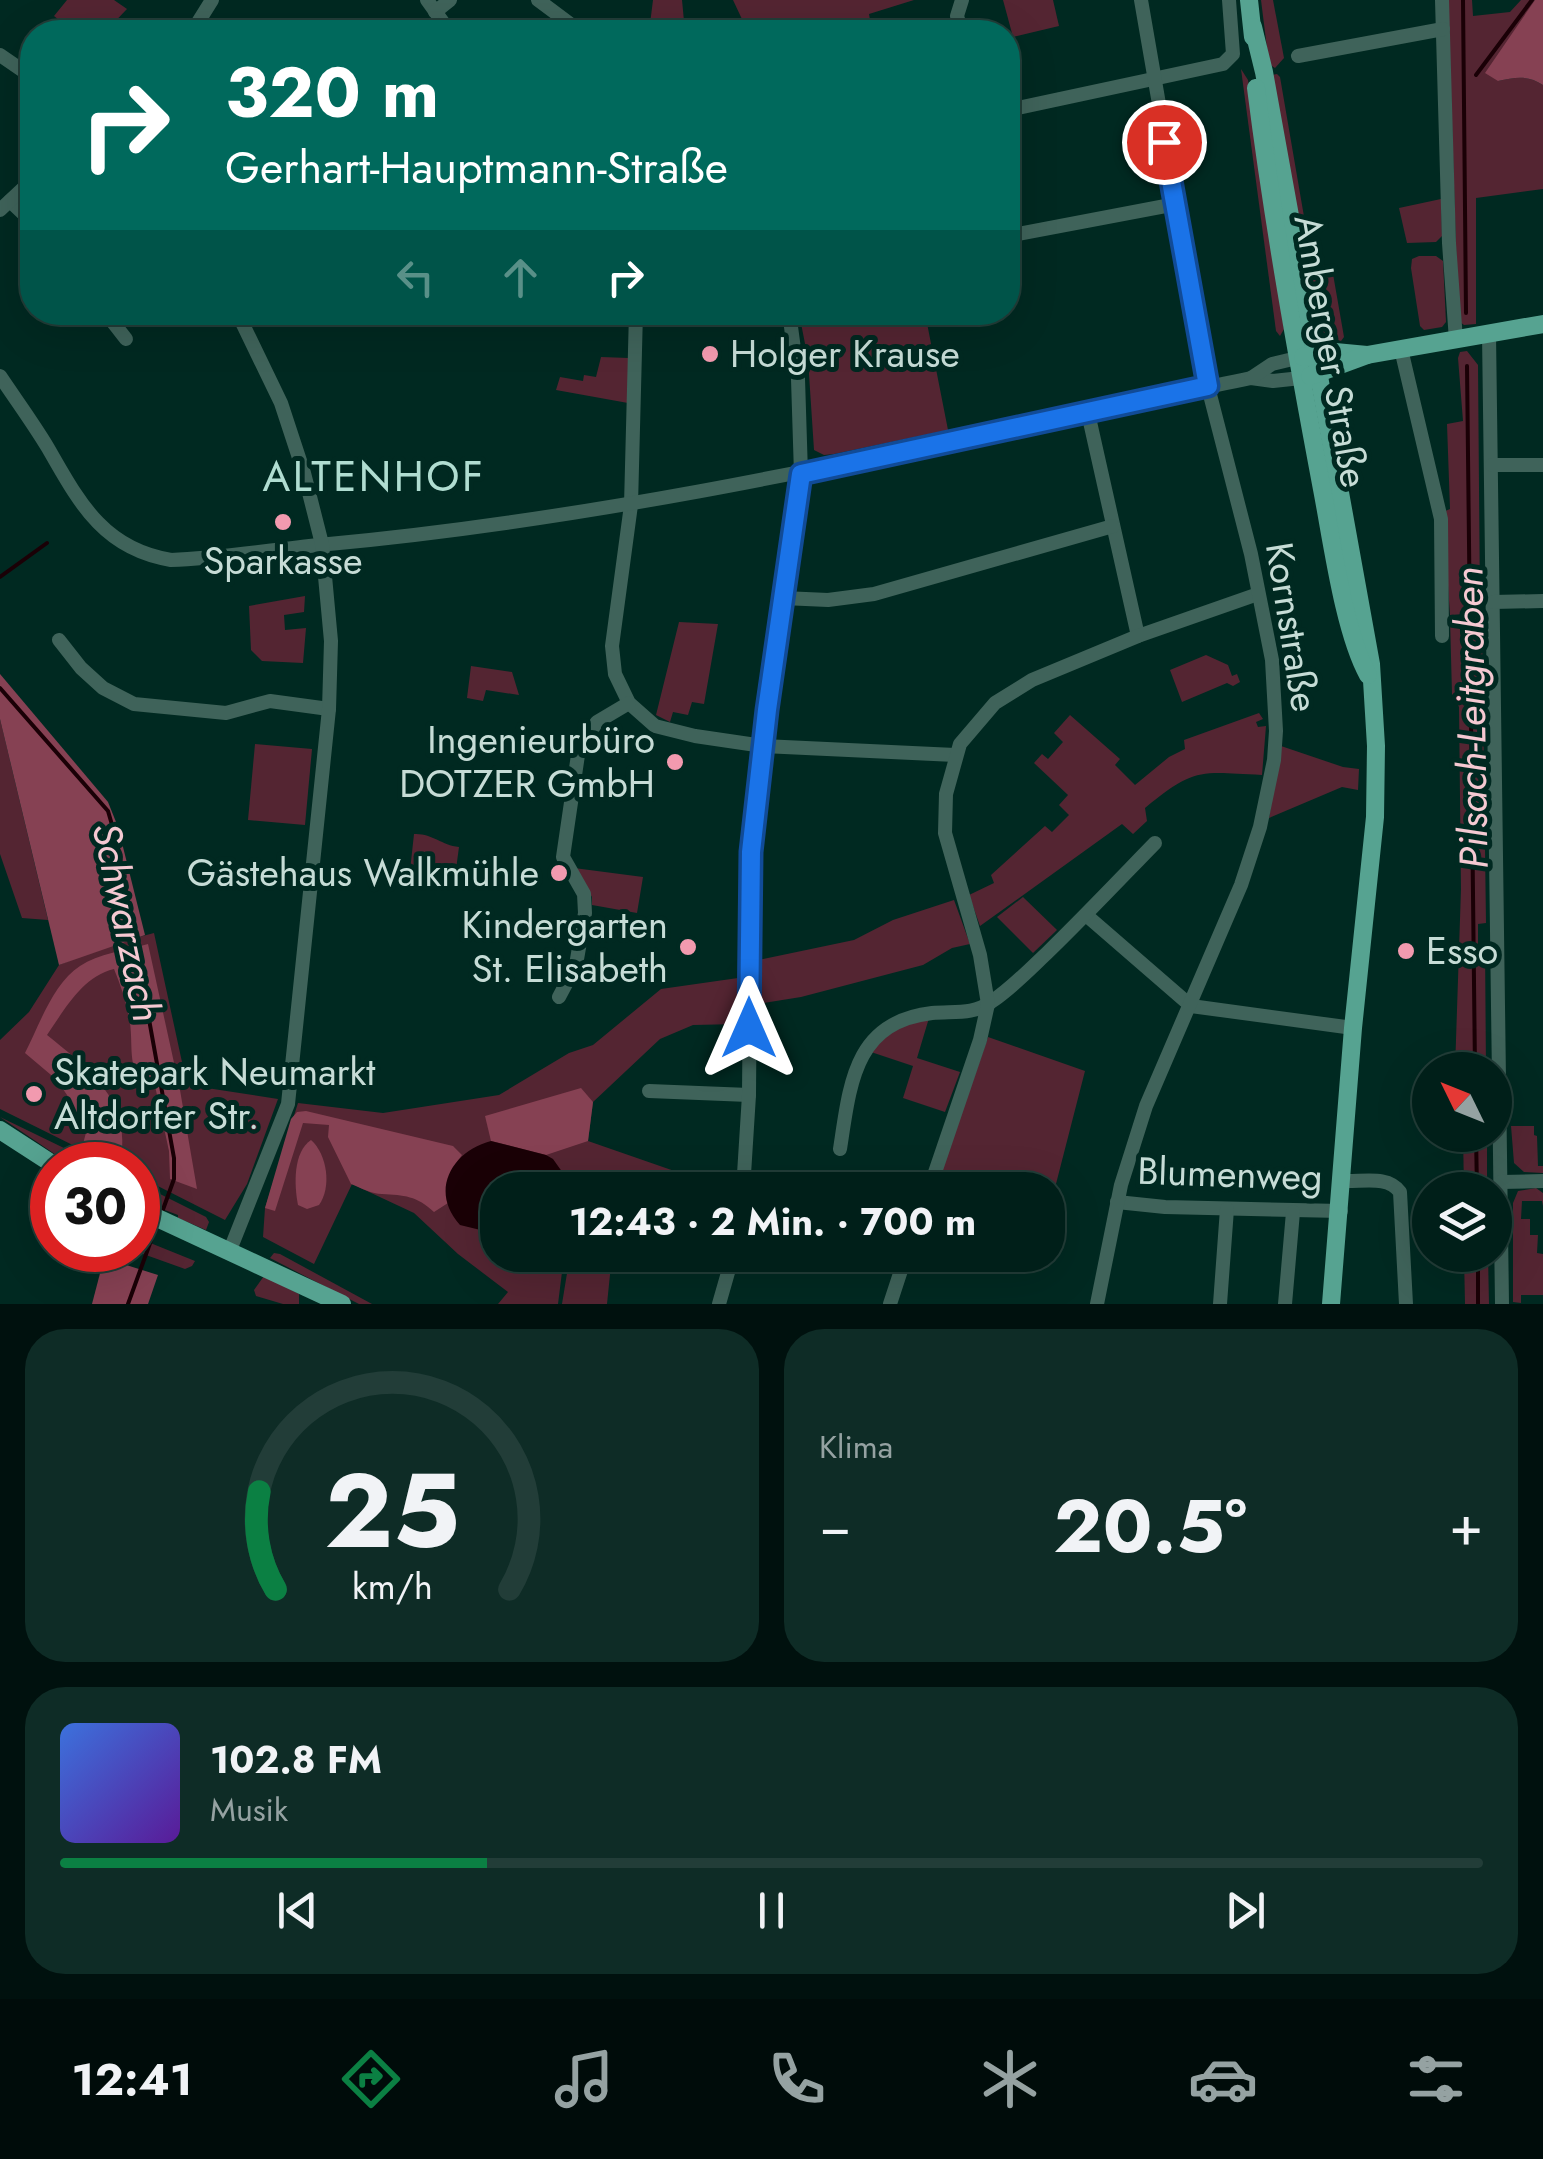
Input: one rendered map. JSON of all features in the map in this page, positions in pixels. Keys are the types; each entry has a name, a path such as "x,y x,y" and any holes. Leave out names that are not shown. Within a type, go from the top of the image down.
{"main road":[{"name":"Amberger Straße","path":"1249,0 1264,72 1309,376 1369,645 1375,717 1376,797 1331,1304"},
{"path":"1309,376 1367,355 1543,324"},
{"path":"1306,356 1356,352 1367,355"},
{"path":"0,1130 30,1149"},
{"path":"160,1220 342,1304"}],"street":[{"path":"431,6 450,0"},
{"path":"538,0 564,20"},
{"name":"Kornstraße","path":"1097,1304 1117,1202 1146,1106 1191,1006 1252,852 1265,811 1274,760 1273,668 1208,386 1141,0"},
{"path":"1020,108 1219,66 1234,52 1229,0"},
{"path":"1442,0 1456,340"},
{"path":"1298,56 1443,29"},
{"path":"1020,234 1176,204"},
{"path":"115,325 126,339"},
{"path":"230,1250 288,1104 330,709 331,641 322,544 285,411 243,325"},
{"path":"636,325 630,505 612,646 615,674 629,703 655,726 668,731 763,746 955,755"},
{"path":"745,1172 751,852 801,474 798,378 791,325"},
{"path":"1489,334 1500,1172"},
{"path":"1401,349 1440,519 1442,636"},
{"path":"1251,378 1272,364 1306,356"},
{"path":"0,376 85,510 130,546 171,560 434,534 630,505 801,474 1208,386 1251,378 1273,381 1309,376"},
{"path":"1088,413 1138,636"},
{"path":"1492,465 1543,464"},
{"path":"784,598 839,599 898,589 1113,526"},
{"path":"934,1172 980,1040 988,1004 980,955 945,833 946,794 955,755 984,714 1013,690 1138,636 1258,594"},
{"path":"1494,602 1543,601"},
{"path":"59,640 103,688 134,704 226,713 270,701 330,709"},
{"path":"559,996 576,964 584,913 584,894 564,857 575,764 589,730 629,703"},
{"path":"840,1149 861,1058 880,1032 904,1018 967,1012 988,1004 1086,916 1155,843"},
{"path":"1086,916 1191,1006 1353,1028"},
{"path":"648,1091 749,1095"},
{"path":"1343,1181 1385,1181 1400,1192 1406,1304"},
{"path":"1512,1182 1543,1181"},
{"name":"Blumenweg","path":"1117,1202 1341,1211"},
{"path":"1220,1304 1227,1209"},
{"path":"1286,1304 1293,1212"},
{"path":"719,1304 728,1272"},
{"path":"890,1304 900,1272"},
{"path":"1501,1272 1502,1304"}],"shaded area":[{"path":"67,0 114,0 127,9 116,20 59,20 54,16"},
{"path":"653,0 682,0 684,20 650,20"},
{"path":"733,0 914,0 869,14 870,20 742,20"},
{"path":"1003,0 1053,0 1059,26 1020,35 1020,20 1008,20"},
{"path":"1261,0 1273,0 1284,58 1275,68 1269,64"},
{"path":"1448,0 1472,0 1473,16 1510,12 1521,0 1535,0 1498,81 1522,78 1543,85 1543,189 1476,198 1476,324 1464,325 1458,309"},
{"path":"1535,0 1543,0 1543,85 1522,78 1498,81 1485,73"},
{"path":"1241,69 1248,80 1284,329 1280,336 1276,331"},
{"path":"1277,74 1307,234 1316,258 1333,274 1344,337 1341,341 1328,337 1316,324 1272,75"},
{"path":"1441,199 1442,236 1436,242 1407,243 1399,208"},
{"path":"1436,256 1443,261 1446,322 1442,327 1424,330 1420,326 1411,268 1412,259"},
{"path":"801,325 927,325 948,430 834,454 814,450 808,359"},
{"path":"1467,351 1478,365 1480,607 1478,613 1450,615 1443,512 1450,509 1447,424 1463,421 1458,358 1460,352"},
{"path":"601,357 629,358 628,403 556,390 560,377 583,381 584,375 596,377"},
{"path":"305,596 304,612 284,615 285,630 306,628 303,663 262,661 251,650 249,606"},
{"path":"1478,618 1482,625 1486,923 1478,924 1478,946 1485,946 1486,1052 1456,1052 1461,889 1459,707 1452,694 1450,619"},
{"path":"679,622 718,624 704,704 692,702 688,715 673,712 670,722 656,715"},
{"path":"1206,655 1228,665 1232,676 1237,674 1240,682 1233,686 1227,683 1182,702 1170,670"},
{"path":"471,666 512,672 519,695 486,690 483,701 467,698"},
{"path":"0,674 108,802 145,935 59,965 0,719"},
{"path":"1259,713 1263,719 1256,722 1258,727 1266,726 1262,775 1210,773 1187,779 1145,808 1147,821 1133,834 1122,824 980,926 969,895 994,883 991,875 1045,826 1052,832 1069,815 1059,805 1068,795 1034,763 1042,754 1048,759 1063,742 1054,733 1070,715 1120,759 1115,765 1135,785 1185,749 1184,740"},
{"path":"0,719 48,920 22,918 0,854"},
{"path":"255,744 312,749 305,825 248,820"},
{"path":"1281,746 1359,769 1358,790 1342,787 1269,818"},
{"path":"414,834 459,847 454,884 409,880"},
{"path":"574,868 643,877 637,913 592,905 592,897"},
{"path":"1023,897 1057,930 1033,953 997,917"},
{"path":"954,900 970,944 952,948 923,965 801,997 757,1004 758,960 854,940 893,920"},
{"path":"154,933 187,1085 278,1099 247,1184 225,1220 160,1187 160,1142 67,1142 0,1109 0,1040 29,1012 59,965"},
{"path":"148,944 197,1189 170,1179 169,1151 154,1081 142,1084 135,1070 129,1016 114,969 83,987 47,1035 104,1088 120,1121 122,1142 84,1142 88,1125 70,1108 69,1098 57,1080 25,1053 62,983 80,966"},
{"path":"738,978 739,999 734,1001 740,1024 693,1025 660,1039 593,1102 588,1141 677,1172 480,1172 480,1271 414,1213 352,1184 314,1264 263,1237 265,1208 298,1103 383,1113 499,1095 569,1053 593,1045 661,989"},
{"path":"929,1018 917,1058 960,1072 945,1112 903,1098 913,1066 871,1052 893,1029"},
{"path":"988,1037 1085,1071 1059,1172 941,1172"},
{"path":"581,1088 593,1102 588,1141 546,1155 491,1141 485,1116"},
{"path":"297,1112 453,1146 462,1155 449,1177 448,1203 434,1212 410,1197 374,1193 351,1184 328,1137 329,1125 303,1123 275,1211 265,1208 291,1119"},
{"path":"0,1117 52,1142 37,1142"},
{"path":"1512,1126 1534,1126 1538,1166 1543,1166 1543,1173 1524,1172 1514,1163"},
{"path":"311,1140 324,1162 326,1180 319,1205 307,1209 298,1205 296,1179 301,1152"},
{"path":"491,1141 546,1155 562,1172 480,1172 480,1230 460,1225 446,1199 446,1186 456,1163 477,1146"},
{"path":"1463,1152 1487,1152 1487,1172 1464,1172"},
{"path":"1536,1188 1543,1193 1543,1206 1542,1201 1522,1201 1521,1219 1530,1219 1530,1235 1538,1235 1537,1253 1543,1254 1543,1295 1521,1295 1521,1303 1513,1302 1513,1203 1518,1191"},
{"path":"160,1194 209,1222 206,1230 160,1208"},
{"path":"160,1247 195,1261 185,1269 160,1260"},
{"path":"274,1253 372,1304 359,1304 270,1258"},
{"path":"100,1272 158,1275 148,1304 92,1304"},
{"path":"482,1272 562,1272 558,1304 498,1304 508,1292"},
{"path":"567,1272 610,1272 607,1304 562,1304"},
{"path":"1464,1272 1488,1272 1489,1304 1465,1304"},
{"path":"264,1276 299,1294 299,1304 256,1296 254,1290"}],"waterway":[{"name":"Pilsach-Leitgraben","path":"1463,0 1466,313"},
{"path":"1476,75 1532,0"},
{"name":"Pilsach-Leitgraben","path":"1467,366 1475,1052"},
{"path":"0,577 47,543"},
{"name":"Schwarzach","path":"0,688 108,811 117,842 174,1158 174,1179 161,1215"},
{"name":"Pilsach-Leitgraben","path":"1476,1152 1477,1172"},
{"name":"Schwarzach","path":"128,1304 140,1272"},
{"name":"Pilsach-Leitgraben","path":"1478,1272 1478,1304"}],"place":[{"name":"Holger Krause","path":"710,354"},
{"name":"Sparkasse","path":"283,522"},
{"name":"Ingenieurbüro DOTZER GmbH","path":"675,762"},
{"name":"Gästehaus Walkmühle","path":"559,873"},
{"name":"Kindergarten St. Elisabeth","path":"688,947"},
{"name":"Esso","path":"1406,951"},
{"name":"Skatepark Neumarkt Altdorfer Str.","path":"34,1094"}],"district":[{"name":"ALTENHOF","path":"374,476"}],"route":[{"path":"749,1028 751,852 801,474 1208,386 1164,142"}]}
